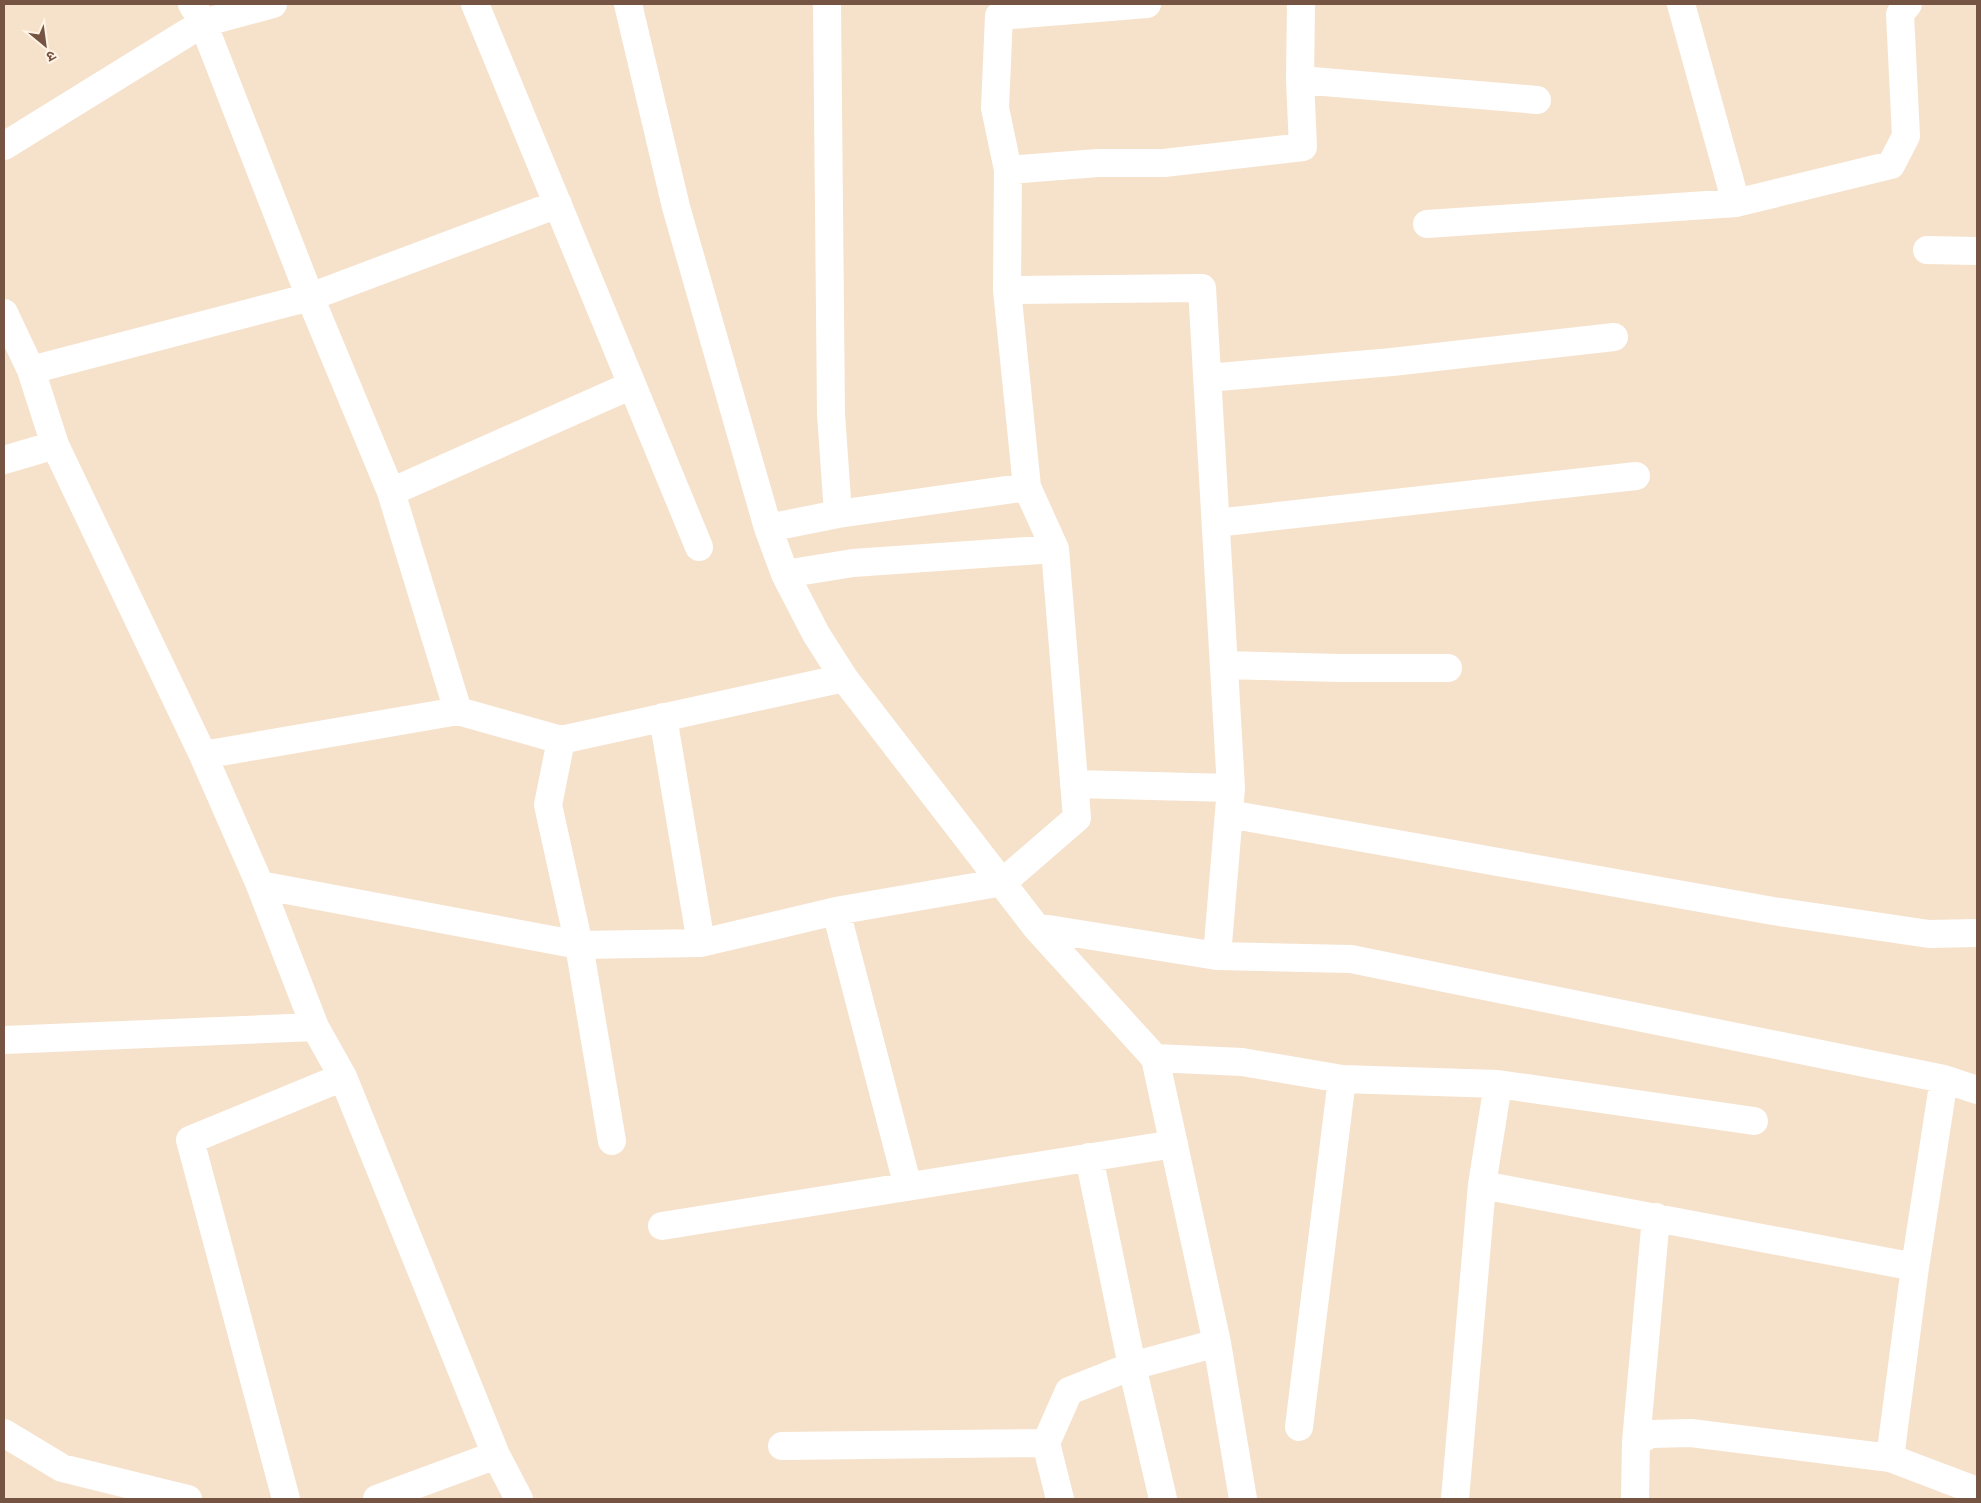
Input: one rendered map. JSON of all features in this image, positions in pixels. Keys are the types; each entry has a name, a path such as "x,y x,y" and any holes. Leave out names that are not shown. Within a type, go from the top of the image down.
{"street":[{"path":"4,146 198,14 273,4"},
{"path":"475,4 699,547"},
{"path":"628,4 676,207 768,528 784,574 816,634 844,678 1036,927 1155,1058 1217,1343 1243,1499"},
{"path":"827,4 831,414 838,514"},
{"path":"260,885 579,945 701,943 836,912 1003,882 1077,818 1055,549 1027,487 1007,290 1008,170 995,108 1000,16 1147,4"},
{"path":"1008,170 1098,163 1164,163 1303,147 1300,80 1301,4"},
{"path":"1681,4 1736,203"},
{"path":"1427,224 1736,203 1892,165 1906,136 1900,14 1908,4"},
{"path":"198,14 310,297 391,492 458,711"},
{"path":"1300,80 1537,100"},
{"path":"31,370 310,297 558,204"},
{"path":"1927,250 1977,252"},
{"path":"1007,290 1202,288 1230,801 1217,956"},
{"path":"4,313 10,342 31,370 55,445 203,755 260,885 315,1027 343,1077 496,1455 519,1499"},
{"path":"1208,378 1392,362 1614,337"},
{"path":"391,492 632,385"},
{"path":"4,460 55,445"},
{"path":"1216,523 1636,476"},
{"path":"768,528 838,514 1027,487"},
{"path":"784,574 853,563 1055,549"},
{"path":"1224,664 1340,668 1448,668"},
{"path":"203,755 458,711 561,740 844,678"},
{"path":"664,717 701,943"},
{"path":"561,740 548,805 579,945 612,1141"},
{"path":"1074,784 1230,801 1773,911 1929,934 1977,932"},
{"path":"836,912 908,1187"},
{"path":"1036,927 1217,956 1351,959 1944,1079 1977,1090"},
{"path":"4,1040 315,1027"},
{"path":"1155,1058 1242,1062 1342,1079 1498,1084 1754,1121"},
{"path":"286,1499 190,1140 343,1077"},
{"path":"1299,1427 1342,1079"},
{"path":"1890,1458 1915,1267 1944,1079"},
{"path":"1455,1499 1482,1185 1498,1084"},
{"path":"662,1226 1174,1144"},
{"path":"1089,1157 1132,1366 1163,1499"},
{"path":"1482,1185 1915,1267"},
{"path":"1635,1499 1636,1442 1656,1217"},
{"path":"1060,1499 1046,1443 1069,1391 1132,1366 1217,1343"},
{"path":"4,1433 62,1468 175,1497"},
{"path":"1636,1442 1651,1434 1691,1433 1890,1458 1976,1486"},
{"path":"782,1446 1046,1443"},
{"path":"377,1499 496,1455"}],"shaded area":[{"path":"4,4 1977,4 1977,1499 4,1499"}]}
